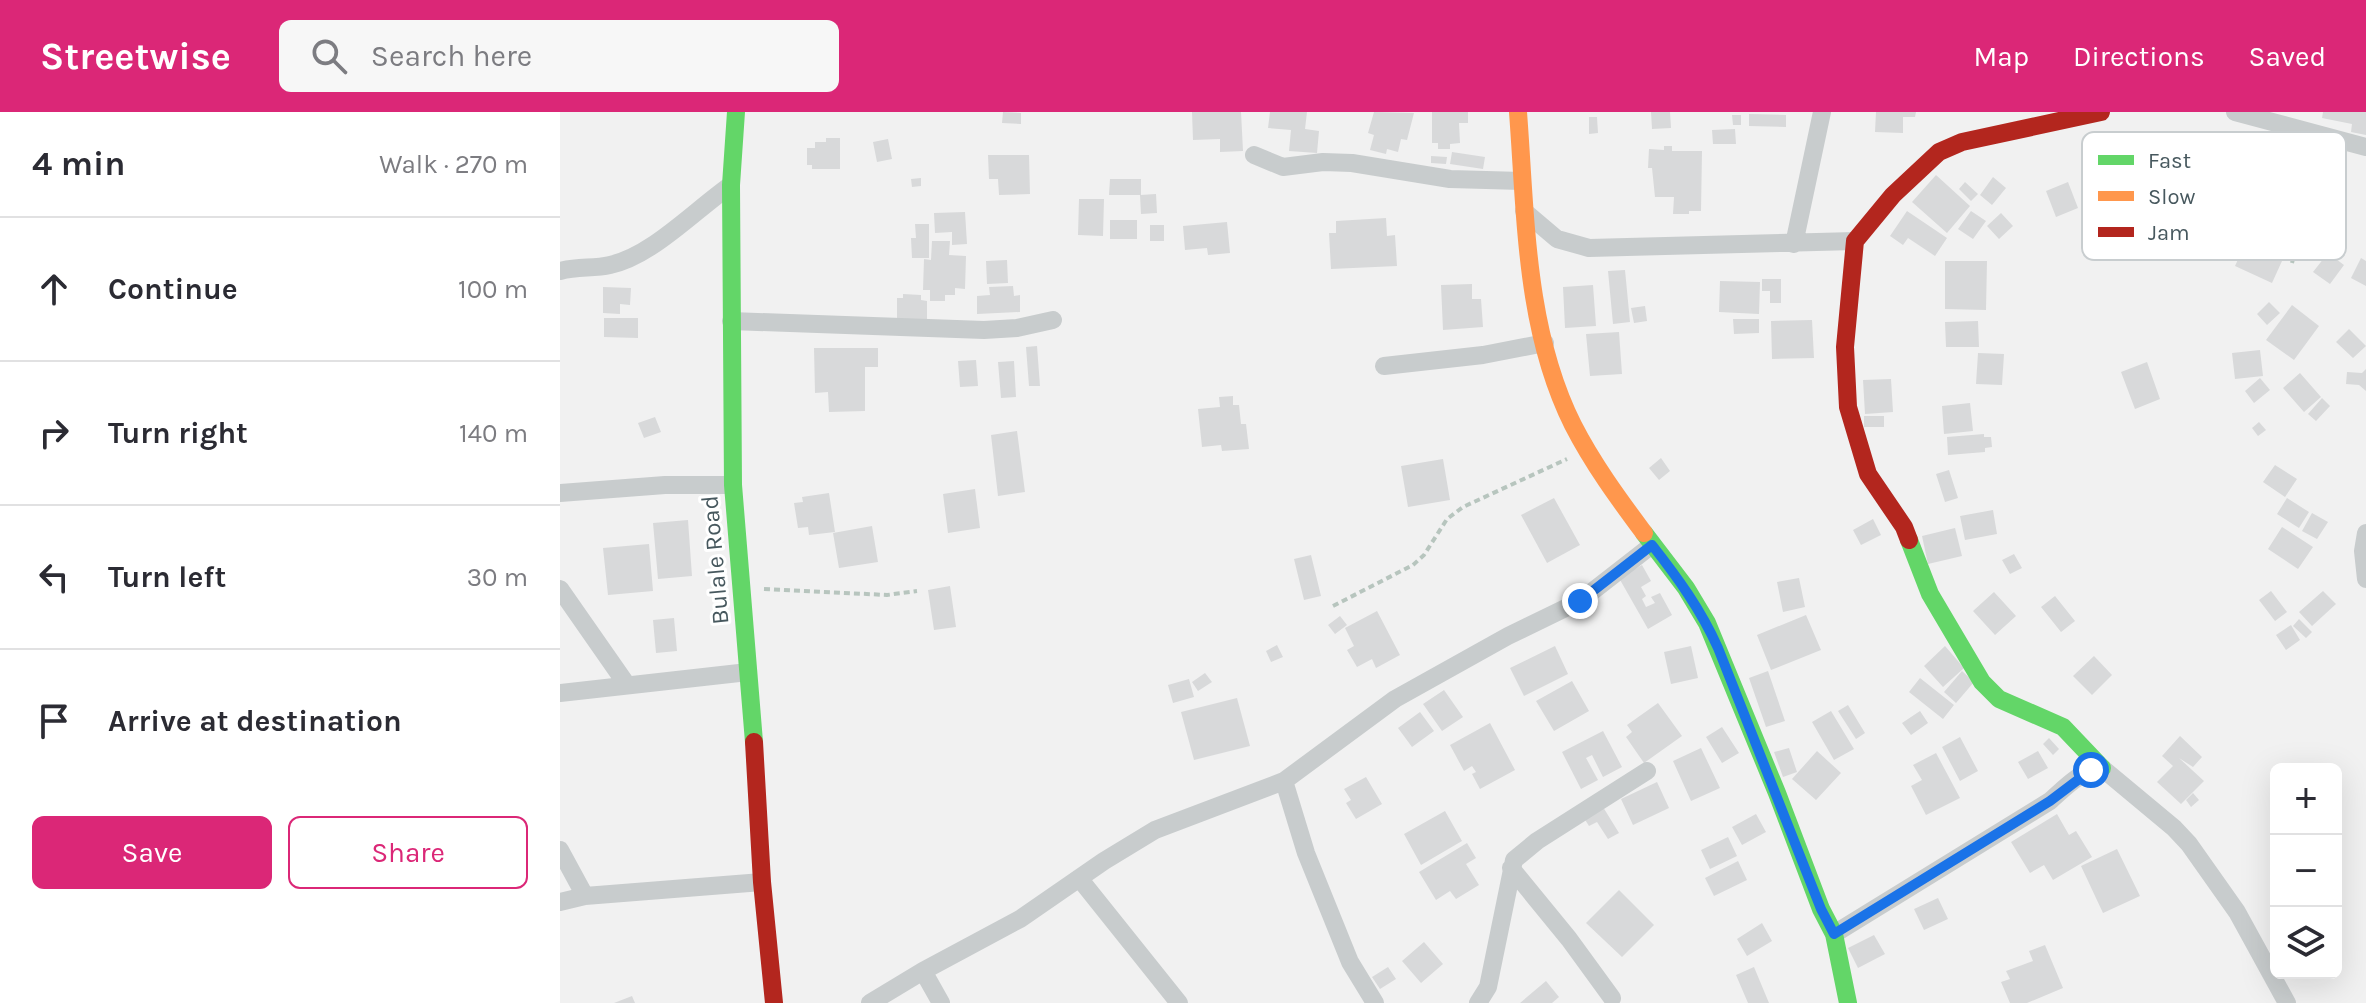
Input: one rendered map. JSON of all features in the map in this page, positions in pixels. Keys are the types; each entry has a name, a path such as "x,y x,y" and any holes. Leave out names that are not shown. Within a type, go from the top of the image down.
{"street":[{"name":"Bulale Road","path":"736,112 731,185 733,485 762,882 774,1003"},
{"path":"1518,112 1524,211 1537,319 1572,423 1603,478 1686,588 1707,623 1821,909 1834,934 1848,1003"},
{"path":"1794,244 1822,112"},
{"path":"2101,112 1962,142 1939,152 1893,195 1855,241 1845,347 1848,407 1868,474 1904,527 1930,594 1985,687 1999,699 2063,727 2102,768 2174,828 2237,912 2287,1003"},
{"path":"2235,112 2309,132"},
{"path":"2346,142 2366,147"},
{"path":"1254,155 1283,167 1323,162 1352,163 1450,179 1522,181"},
{"path":"560,271 580,265 609,265 636,255 731,185"},
{"path":"1524,211 1557,239 1589,248 1855,241"},
{"path":"731,321 984,330 1017,328 1053,320"},
{"path":"1384,366 1483,355 1545,343"},
{"path":"560,493 665,485 733,485"},
{"path":"2366,533 2363,551 2366,579"},
{"path":"870,1003 1020,919 1155,830 1284,781 1395,699 1508,636 1580,601 1652,545"},
{"path":"560,589 627,685"},
{"path":"560,693 748,672"},
{"path":"1834,934 2050,801 2077,778 2102,768"},
{"path":"1478,1003 1488,987 1511,868 1520,854 1647,771"},
{"path":"1284,781 1306,853 1350,962 1375,1003"},
{"path":"560,850 585,896"},
{"path":"1511,868 1612,998"},
{"path":"1079,878 1179,1003"},
{"path":"560,902 585,896 762,882"},
{"path":"923,971 941,1003"}],"path":[{"path":"1333,606 1413,565 1424,555 1447,519 1463,507 1588,450"},
{"path":"742,588 887,595 917,591"}],"building":[{"path":"1003,112 1021,113 1021,124 1002,123"},
{"path":"1192,112 1241,112 1243,151 1220,152 1220,139 1193,140"},
{"path":"1270,112 1307,112 1305,129 1319,131 1317,153 1289,151 1291,130 1268,128"},
{"path":"1374,112 1414,113 1407,140 1401,139 1398,152 1387,149 1386,154 1370,150 1374,135 1368,133"},
{"path":"1432,112 1468,112 1468,123 1459,123 1460,143 1450,144 1450,149 1438,149 1438,143 1432,143"},
{"path":"1651,112 1670,112 1671,128 1652,129"},
{"path":"1876,112 1916,112 1915,117 1903,117 1903,133 1875,132"},
{"path":"2323,112 2366,112 2366,135 2351,132 2352,124 2322,118"},
{"path":"1749,114 1786,115 1786,127 1749,126"},
{"path":"1732,115 1741,115 1741,125 1733,125"},
{"path":"1589,117 1597,117 1598,133 1589,134"},
{"path":"1735,129 1736,144 1713,144 1712,130"},
{"path":"826,138 840,138 840,169 812,169 812,165 807,165 807,148 815,148 815,142 826,142"},
{"path":"888,139 892,159 877,162 873,142"},
{"path":"1664,146 1672,146 1672,151 1702,151 1701,211 1673,214 1674,197 1655,197 1652,168 1648,168 1649,149 1664,150"},
{"path":"1452,152 1485,157 1483,169 1450,164"},
{"path":"988,155 1029,155 1030,194 999,195 998,179 989,179"},
{"path":"1431,156 1447,157 1446,164 1431,163"},
{"path":"1936,175 1970,206 1947,233 1912,202"},
{"path":"1993,177 2006,188 1992,205 1980,195"},
{"path":"921,178 921,186 912,187 911,179"},
{"path":"1110,179 1141,179 1141,195 1109,195"},
{"path":"1965,182 1978,194 1971,201 1959,189"},
{"path":"2068,182 2078,208 2056,217 2046,191"},
{"path":"1156,194 1157,213 1141,214 1140,195"},
{"path":"1079,199 1104,199 1103,236 1078,235"},
{"path":"1907,211 1947,238 1935,256 1908,238 1903,245 1890,236"},
{"path":"1971,211 1986,221 1973,239 1958,229"},
{"path":"965,212 967,244 952,245 952,232 935,233 934,213"},
{"path":"2001,213 2013,226 1999,239 1987,226"},
{"path":"1386,218 1387,236 1395,235 1397,266 1331,269 1329,233 1336,233 1336,221"},
{"path":"1110,220 1137,220 1137,239 1110,239"},
{"path":"1227,222 1230,253 1208,255 1207,248 1185,250 1183,226"},
{"path":"915,224 929,224 929,258 912,258 911,238 916,238"},
{"path":"1150,225 1164,225 1164,241 1150,241"},
{"path":"932,241 950,241 949,255 966,256 965,289 955,288 955,295 945,295 945,301 930,301 930,290 923,290 924,259 931,260"},
{"path":"2361,258 2366,261 2366,286 2351,278"},
{"path":"1007,260 1008,283 987,284 986,261"},
{"path":"2238,260 2282,260 2272,283 2235,266"},
{"path":"2322,260 2337,260 2344,265 2330,284 2313,272"},
{"path":"1945,261 1987,261 1986,310 1945,309"},
{"path":"1625,270 1630,322 1613,324 1608,271"},
{"path":"1762,279 1781,279 1781,303 1770,303 1770,291 1762,291"},
{"path":"1720,281 1760,282 1759,314 1719,312"},
{"path":"1472,284 1472,299 1481,299 1483,327 1443,330 1441,285"},
{"path":"1593,285 1596,326 1565,328 1563,287"},
{"path":"1013,286 1014,296 1020,295 1020,312 977,314 977,296 990,295 989,287"},
{"path":"603,287 631,288 630,305 620,304 620,314 603,313"},
{"path":"903,294 921,295 921,300 927,301 927,320 897,319 897,298 903,298"},
{"path":"2269,302 2280,313 2267,325 2257,314"},
{"path":"2292,305 2319,326 2294,360 2266,340"},
{"path":"1645,306 1647,321 1634,323 1631,308"},
{"path":"604,318 638,318 638,338 604,337"},
{"path":"1733,319 1759,319 1759,333 1734,334"},
{"path":"1812,320 1814,358 1772,359 1771,321"},
{"path":"1978,321 1979,347 1946,347 1945,322"},
{"path":"2349,329 2366,346 2353,358 2336,342"},
{"path":"1619,332 1622,374 1590,376 1586,334"},
{"path":"1037,346 1040,386 1029,386 1026,347"},
{"path":"814,348 878,348 878,367 865,367 865,411 829,412 828,392 815,393"},
{"path":"2260,350 2263,376 2235,379 2232,353"},
{"path":"1978,353 2004,354 2002,385 1976,384"},
{"path":"976,360 978,386 960,387 958,361"},
{"path":"1014,361 1016,397 1001,398 998,362"},
{"path":"2147,362 2160,399 2135,409 2121,372"},
{"path":"2366,369 2366,391 2359,385 2346,384 2347,372 2362,373"},
{"path":"2300,373 2321,397 2304,412 2283,388"},
{"path":"2260,378 2270,390 2254,403 2245,391"},
{"path":"1891,379 1893,412 1865,414 1863,380"},
{"path":"1233,396 1233,405 1239,405 1241,424 1246,424 1249,449 1222,451 1221,445 1202,447 1198,409 1220,407 1219,397"},
{"path":"2322,398 2330,406 2316,421 2308,414"},
{"path":"1970,403 1973,431 1944,434 1942,406"},
{"path":"1864,416 1884,416 1884,427 1864,427"},
{"path":"655,417 661,432 644,438 638,423"},
{"path":"2259,422 2266,430 2258,436 2252,428"},
{"path":"1017,431 1025,492 998,496 991,435"},
{"path":"1984,434 1984,437 1991,437 1992,447 1985,448 1985,452 1948,455 1947,437"},
{"path":"1661,458 1670,471 1659,480 1649,468"},
{"path":"1443,459 1450,500 1408,507 1401,466"},
{"path":"2275,465 2297,479 2285,497 2263,482"},
{"path":"1949,470 1958,498 1945,502 1936,474"},
{"path":"975,489 980,528 948,533 943,494"},
{"path":"829,493 835,532 809,535 808,527 798,528 794,503 803,502 802,497"},
{"path":"1554,498 1580,545 1547,563 1521,515"},
{"path":"2287,498 2309,512 2299,528 2277,514"},
{"path":"1993,510 1997,534 1965,540 1960,516"},
{"path":"2312,513 2328,522 2317,539 2302,531"},
{"path":"1873,519 1881,535 1861,545 1853,530"},
{"path":"688,520 692,576 658,579 653,523"},
{"path":"872,526 878,562 839,568 833,533"},
{"path":"2282,527 2313,547 2298,569 2268,549"},
{"path":"1955,528 1962,556 1928,564 1922,536"},
{"path":"649,544 653,591 608,595 603,548"},
{"path":"2014,554 2022,568 2010,574 2002,560"},
{"path":"1311,555 1321,596 1304,600 1294,559"},
{"path":"1642,565 1651,581 1641,587 1646,596 1642,599 1646,607 1655,603 1651,597 1660,593 1672,615 1648,629 1619,578"},
{"path":"1799,578 1805,607 1783,612 1777,582"},
{"path":"950,586 956,627 934,630 928,590"},
{"path":"2271,591 2287,612 2275,621 2259,600"},
{"path":"2323,591 2336,604 2312,626 2299,612"},
{"path":"1994,592 2016,616 1995,635 1973,611"},
{"path":"2055,596 2075,621 2061,632 2041,607"},
{"path":"1377,611 1400,655 1376,668 1372,659 1357,667 1347,650 1354,646 1345,628"},
{"path":"1806,615 1821,650 1771,670 1757,635"},
{"path":"1340,616 1347,625 1335,634 1328,625"},
{"path":"674,618 677,651 656,653 653,620"},
{"path":"2299,619 2312,632 2306,638 2293,626"},
{"path":"2291,625 2300,640 2286,650 2276,635"},
{"path":"1277,645 1283,657 1271,662 1266,651"},
{"path":"1555,646 1568,674 1524,696 1510,668"},
{"path":"1691,646 1698,678 1671,684 1664,652"},
{"path":"1945,646 1964,668 1943,687 1924,666"},
{"path":"2094,656 2112,675 2092,695 2073,676"},
{"path":"1768,671 1785,721 1766,727 1749,678"},
{"path":"1962,671 1974,682 1956,703 1944,692"},
{"path":"1205,673 1212,682 1198,691 1192,682"},
{"path":"1920,678 1954,705 1943,719 1909,692"},
{"path":"1189,679 1194,697 1173,703 1168,685"},
{"path":"1572,681 1589,711 1554,731 1536,701"},
{"path":"1444,690 1463,717 1442,731 1423,704"},
{"path":"1237,698 1250,746 1194,760 1181,712"},
{"path":"1658,703 1682,736 1644,763 1626,737 1632,732 1627,725"},
{"path":"1848,705 1865,733 1856,739 1838,711"},
{"path":"1831,711 1854,749 1834,760 1812,722"},
{"path":"1920,711 1928,723 1911,735 1902,723"},
{"path":"1420,712 1434,731 1412,747 1398,728"},
{"path":"1490,723 1515,770 1480,789 1472,774 1476,772 1472,766 1464,771 1450,745"},
{"path":"1722,727 1739,753 1722,763 1706,737"},
{"path":"1603,731 1622,767 1603,777 1592,755 1586,758 1598,780 1581,789 1562,752"},
{"path":"2180,736 2202,757 2193,767 2179,758 2204,781 2181,804 2157,782 2173,766 2162,756"},
{"path":"1960,737 1978,771 1960,781 1942,747"},
{"path":"2049,738 2059,749 2053,755 2043,744"},
{"path":"1701,748 1720,788 1691,801 1673,761"},
{"path":"1789,748 1797,772 1783,777 1774,752"},
{"path":"1817,751 1841,773 1816,800 1792,779"},
{"path":"2038,751 2048,768 2028,779 2018,762"},
{"path":"1936,753 1960,798 1926,815 1911,786 1922,780 1913,765"},
{"path":"1366,777 1382,804 1356,819 1346,803 1351,800 1344,789"},
{"path":"1657,782 1669,808 1633,825 1621,799"},
{"path":"2193,793 2199,800 2191,807 2186,800"},
{"path":"1603,807 1619,833 1608,839 1597,822 1589,826 1584,818"},
{"path":"1445,811 1462,841 1421,865 1404,834"},
{"path":"1756,814 1766,832 1742,845 1732,827"},
{"path":"2057,814 2069,835 2076,831 2092,857 2053,880 2044,865 2030,873 2011,842"},
{"path":"1728,837 1737,856 1710,869 1701,850"},
{"path":"1467,843 1476,858 1466,864 1479,885 1456,899 1450,891 1436,900 1419,872"},
{"path":"2117,849 2140,896 2103,913 2081,866"},
{"path":"1738,861 1747,880 1714,896 1705,878"},
{"path":"1619,890 1654,925 1622,957 1586,923"},
{"path":"1938,898 1948,919 1924,930 1914,909"},
{"path":"1762,923 1772,941 1747,956 1737,939"},
{"path":"1874,935 1885,954 1858,968 1848,948"},
{"path":"1424,942 1443,964 1421,983 1402,961"},
{"path":"2045,945 2063,988 2027,1003 2010,1003 2001,982 2010,979 2006,971 2033,961 2029,951"},
{"path":"1388,967 1396,979 1380,989 1372,977"},
{"path":"1754,967 1769,1003 1748,1003 1736,975"},
{"path":"1546,981 1559,997 1552,1003 1520,1003"},
{"path":"632,996 635,1003 614,1003"}],"traffic: fast":[{"path":"736,112 731,185 733,485 754,742"},
{"path":"1644,533 1686,588 1707,623 1821,909 1834,934 1848,1003"},
{"path":"1909,540 1930,594 1982,682 1999,699 2063,727 2102,768"}],"traffic: slow":[{"path":"1518,112 1530,272 1545,350 1573,425 1606,480 1644,533"}],"traffic: jam":[{"path":"1909,540 1904,527 1868,474 1848,407 1845,347 1855,241 1893,195 1939,152 1962,142 2101,112"},
{"path":"754,742 762,882 774,1003"}],"route":[{"path":"1580,601 1602,587 1652,545 1686,588 1718,648 1821,909 1834,934 2050,801 2091,770"}]}
